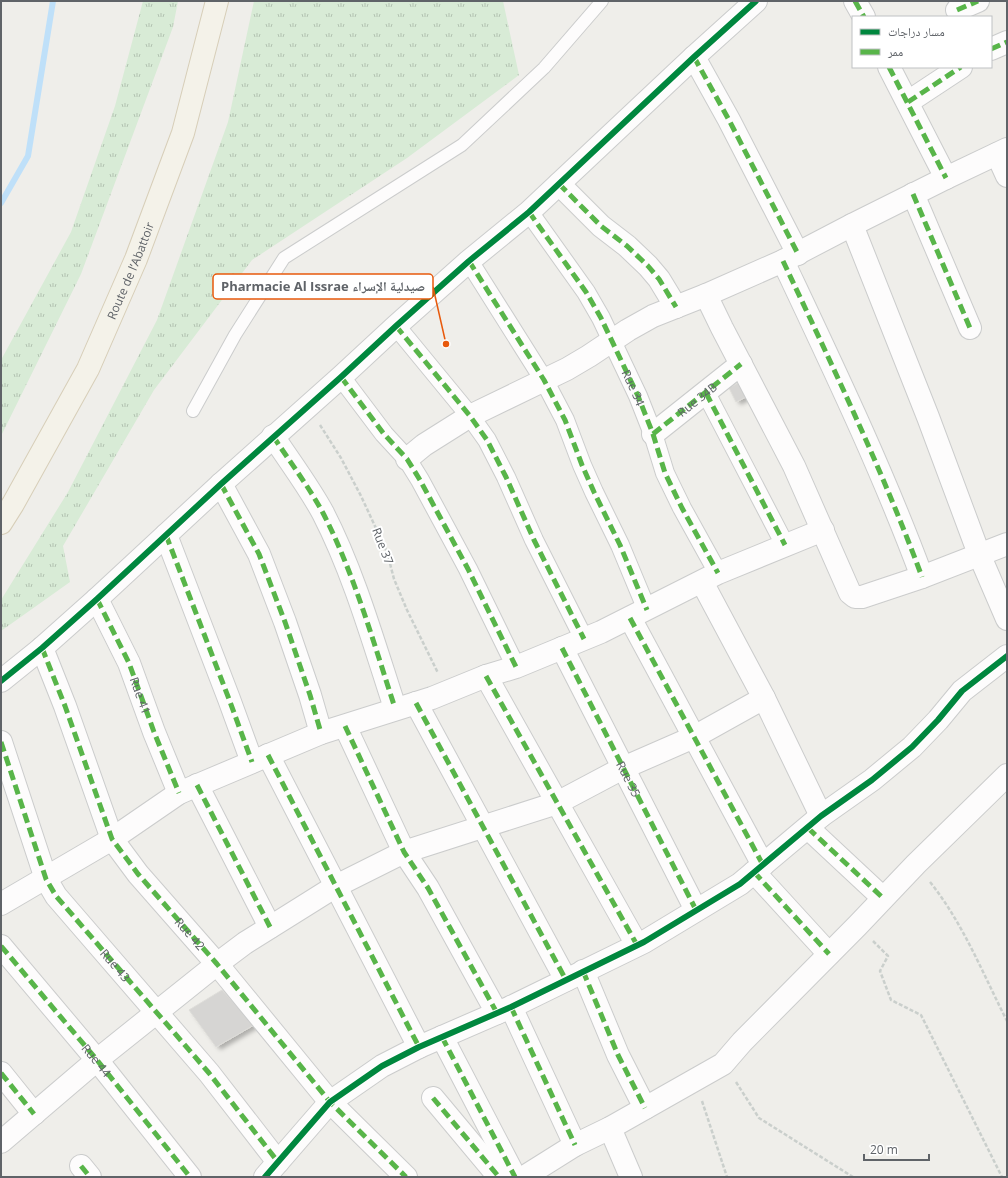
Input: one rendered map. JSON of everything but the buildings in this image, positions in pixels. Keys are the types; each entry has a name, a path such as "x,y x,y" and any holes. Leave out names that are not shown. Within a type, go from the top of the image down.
{"main road":[{"name":"Route de l’Abattoir","path":"1,523 88,369 136,259 183,133 217,1"}],"street":[{"path":"1,681 42,648 97,599 273,436 308,407 396,326 529,212 756,1"},
{"path":"856,1 864,16"},
{"path":"957,10 978,1"},
{"path":"992,49 1007,42"},
{"path":"694,57 728,120 790,258 875,459 922,577"},
{"path":"890,68 946,178"},
{"path":"908,102 959,68"},
{"path":"407,459 424,445 470,416 589,356 653,316 706,295 790,258 852,224 1002,152 1007,176"},
{"path":"559,184 601,226 628,246 648,266 659,279 676,306"},
{"path":"913,194 970,328"},
{"name":"Rue 34","path":"529,212 586,292 611,341 638,396 653,434 665,472 682,508 710,578"},
{"path":"852,224 931,424 980,554 1007,619"},
{"path":"470,261 544,380 566,420 582,465 620,544 638,614 694,737 758,868 829,954"},
{"path":"706,295 794,466 850,593 855,598 922,577 1007,544"},
{"path":"396,326 470,416 487,440 506,477 534,540 584,639"},
{"name":"Rue 34B","path":"653,434 742,364"},
{"path":"341,377 384,434 407,459 420,480 464,563 516,667"},
{"path":"706,393 785,545"},
{"path":"273,436 323,513 336,542 362,610 395,708"},
{"path":"221,484 259,554 286,622 321,733"},
{"path":"1,904 112,839 188,789 321,733 395,708 416,703 486,676 516,667 601,632 710,578 822,530"},
{"path":"166,535 230,699 260,758 336,886 419,1047"},
{"path":"710,578 764,698 814,822 883,898"},
{"name":"Rue 41","path":"97,599 129,663 154,732 270,927"},
{"name":"Rue 42","path":"42,648 67,712 112,839 138,874 217,964 330,1102 406,1177"},
{"name":"Rue 35","path":"562,648 696,910"},
{"path":"271,1169 330,1102 382,1066 419,1047 504,1010 637,945 740,884 814,822 872,780 912,747 938,720 962,691 1007,656"},
{"path":"486,676 637,945"},
{"path":"1,1142 96,1060 217,964 245,943 336,886 404,852 557,802 623,768 694,737 764,698"},
{"path":"416,703 482,827 575,976 646,1108"},
{"path":"345,726 404,852 504,1010 575,1145"},
{"name":"Rue 43","path":"1,742 46,879 56,896 209,1073 271,1169"},
{"path":"524,1177 575,1145 610,1128 723,1064 916,864 1007,775"},
{"name":"Rue 44","path":"1,946 96,1060 190,1177"},
{"path":"442,1037 515,1177"},
{"path":"1,1073 34,1114"},
{"path":"433,1098 499,1177"},
{"path":"610,1128 631,1177"}],"lane":[{"path":"193,411 235,335 284,258 462,145 544,68 602,1"}],"path":[{"path":"916,864 939,893 961,929 1007,1021"},
{"path":"858,925 888,956 880,971 891,1000 920,1015 1002,1177"},
{"path":"723,1064 759,1118 853,1177"},
{"path":"695,1080 727,1177"}],"green space":[{"path":"143,1 178,1 173,27 81,274 1,436 1,360 71,232 115,106"},
{"path":"254,1 503,1 519,75 407,158 252,260 154,390 63,546 70,582 1,631 1,600 68,492 157,320 228,122"}],"waterway":[{"path":"1,203 28,156 53,1"}],"marked path":[{"path":"855,1 863,16"},
{"path":"957,10 978,1"},
{"path":"992,49 1007,42"},
{"path":"694,57 729,120 798,254"},
{"path":"890,68 946,178"},
{"path":"908,102 959,68"},
{"path":"559,184 601,226 627,246 648,266 659,279 676,307"},
{"path":"913,194 970,328"},
{"path":"529,212 586,292 601,318 638,396 653,434 665,473 682,508 718,573"},
{"path":"469,261 544,380 565,420 582,465 620,545 647,610"},
{"path":"783,261 873,457 907,537 922,577"},
{"path":"396,326 470,416 487,440 506,477 534,540 584,639"},
{"path":"653,434 741,364"},
{"path":"341,377 384,434 407,459 420,480 468,569 516,667"},
{"path":"706,393 785,545"},
{"path":"273,436 312,494 334,536 363,609 395,708"},
{"path":"221,484 259,554 285,622 310,695 321,733"},
{"path":"166,535 252,762"},
{"path":"97,599 129,663 154,732 179,793"},
{"path":"630,618 763,865"},
{"path":"42,648 65,706 112,839 138,874 217,964 330,1102 406,1177"},
{"path":"562,648 696,910"},
{"path":"486,676 637,945"},
{"path":"416,703 566,980"},
{"path":"345,726 404,852 428,888 497,1013"},
{"path":"1,742 46,879 56,896 209,1073 278,1162"},
{"path":"268,755 419,1047"},
{"path":"197,785 270,927"},
{"path":"808,828 883,898"},
{"path":"754,872 829,954"},
{"path":"1,946 97,1060 190,1177"},
{"path":"583,971 618,1055 645,1108"},
{"path":"511,1007 575,1145"},
{"path":"442,1037 515,1177"},
{"path":"1,1073 34,1114"},
{"path":"433,1098 499,1177"},
{"path":"81,1166 90,1177"}],"cycle path":[{"path":"1,681 42,648 97,599 221,484 469,261 529,212 756,1"},
{"path":"265,1177 330,1102 382,1066 419,1047 511,1007 644,942 740,884 821,816 872,780 912,747 938,720 962,691 1007,656"}],"place":[{"name":"Pharmacie Al Issrae صيدلية الإسراء","path":"446,344"}]}
